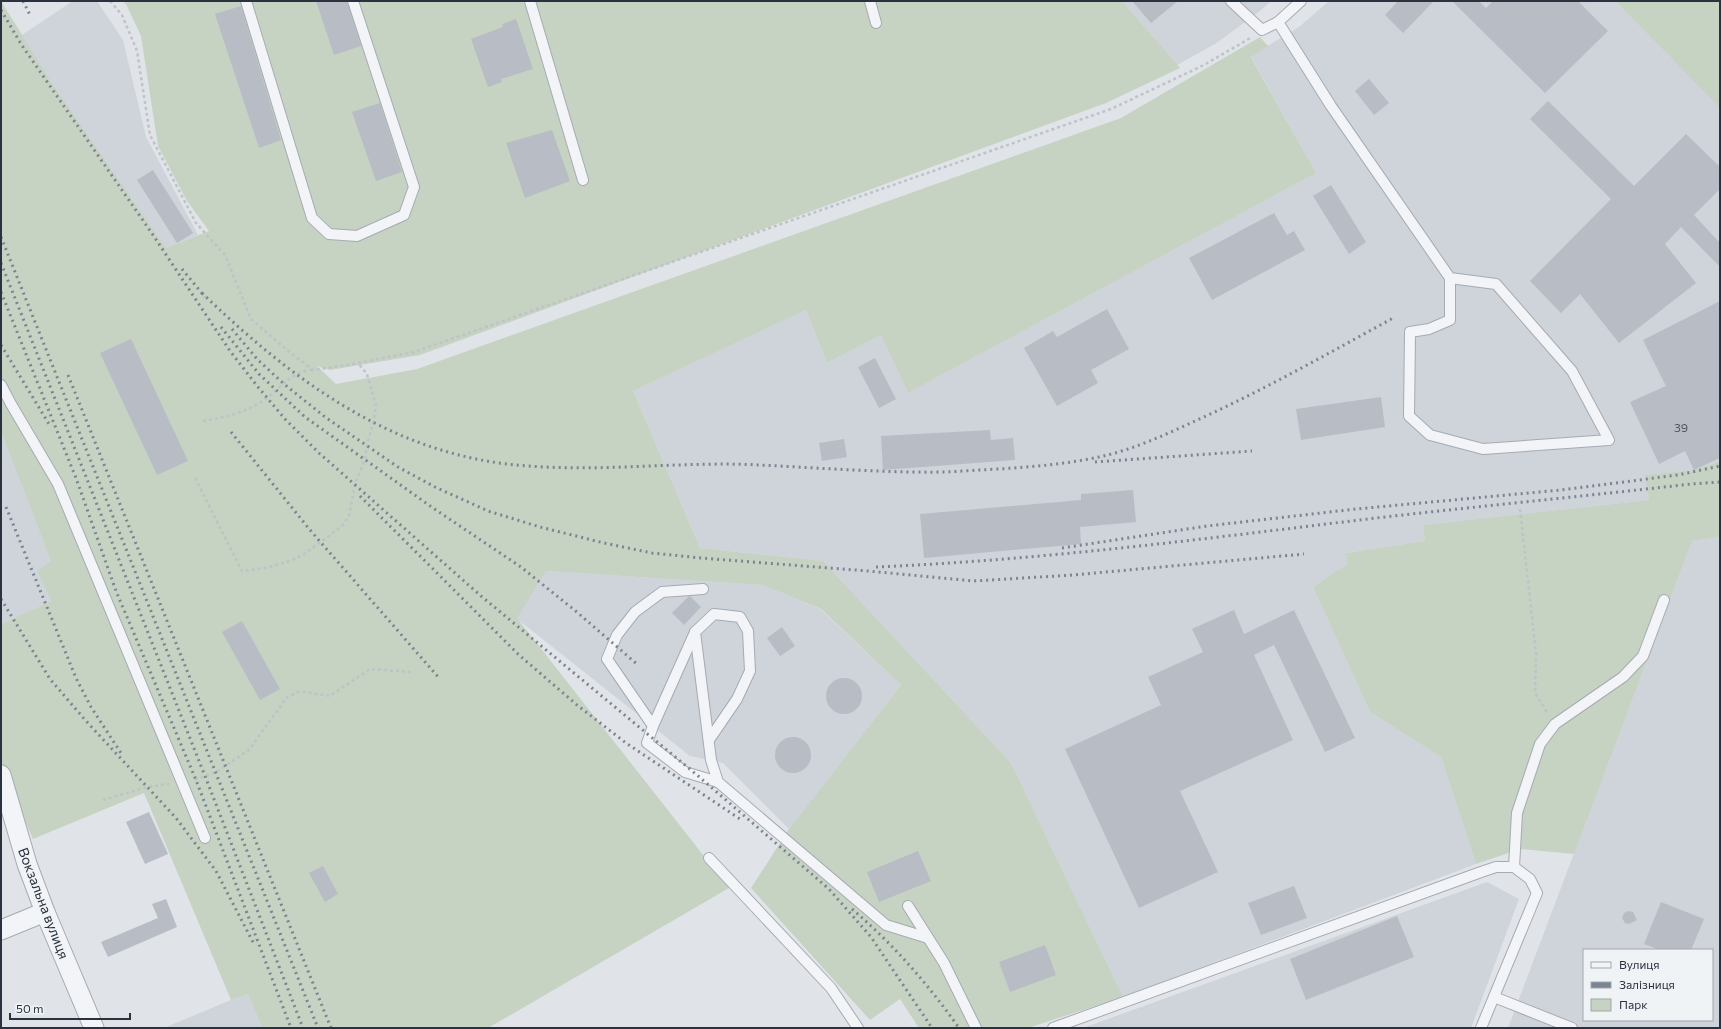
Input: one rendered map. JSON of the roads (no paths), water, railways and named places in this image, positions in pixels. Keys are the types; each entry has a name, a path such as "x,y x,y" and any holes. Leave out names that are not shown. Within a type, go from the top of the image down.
{"street":[{"name":"Вокзальна вулиця","path":"1,775 27,864 44,912 94,1028"},
{"path":"1,930 44,912"}],"lane":[{"path":"246,1 312,218 329,234 357,236 404,215 414,187 353,1"},
{"path":"530,1 583,180"},
{"path":"870,1 876,23"},
{"path":"1231,1 1262,30 1278,22 1301,1"},
{"path":"1278,22 1331,106 1450,278 1450,320 1429,329 1410,332 1409,416 1430,435 1483,449 1609,440 1572,371 1496,284 1450,278"},
{"path":"1,385 58,484 205,838"},
{"path":"652,726 607,659 617,635 635,612 662,592 703,589"},
{"path":"1514,867 1517,814 1540,744 1554,724 1623,677 1643,656 1664,600"},
{"path":"709,740 737,699 750,671 748,631 740,617 714,614 695,632 652,726 647,743 685,772 718,782 886,925 928,938"},
{"path":"695,632 711,760 718,782"},
{"path":"709,858 831,988 858,1028"},
{"path":"1053,1028 1481,872 1496,867 1514,867 1530,878 1537,893 1481,1028"},
{"path":"908,906 944,963 976,1028"},
{"path":"1494,997 1572,1028"}],"railway":[{"path":"23,1 31,17"},
{"path":"1,10 21,44 153,235 230,351 285,419 319,453 481,596 697,775 829,889 871,937 932,1028"},
{"path":"1,237 318,1028"},
{"path":"1,263 205,776 303,1028"},
{"path":"182,269 205,297"},
{"path":"1,292 76,478 116,591 196,780 291,1028"},
{"path":"202,293 237,326 311,385 350,410 392,431 435,448 481,460 558,468 731,464 876,471 946,472 1036,466 1087,459 1111,454 1136,446 1160,437 1221,409 1321,358 1395,317"},
{"path":"221,327 259,374 305,417 433,508 521,567 578,613 638,665"},
{"path":"232,329 257,359 284,384 325,417 398,467 435,487 488,511 540,527 604,543 652,553 974,581 1073,575 1304,554"},
{"path":"1,345 49,424"},
{"path":"68,375 331,1028"},
{"path":"231,432 310,530 439,678"},
{"path":"1095,462 1252,451"},
{"path":"1062,548 1207,526 1356,509 1561,490 1678,475 1720,466"},
{"path":"876,567 939,564 1064,554 1415,514 1720,482"},
{"path":"360,496 519,655 577,705 626,743 740,819"},
{"path":"6,507 76,678 91,707 121,753"},
{"path":"1,599 50,679 86,721 176,818 216,871 254,944"},
{"path":"852,909 896,950 935,996 959,1028"}]}
